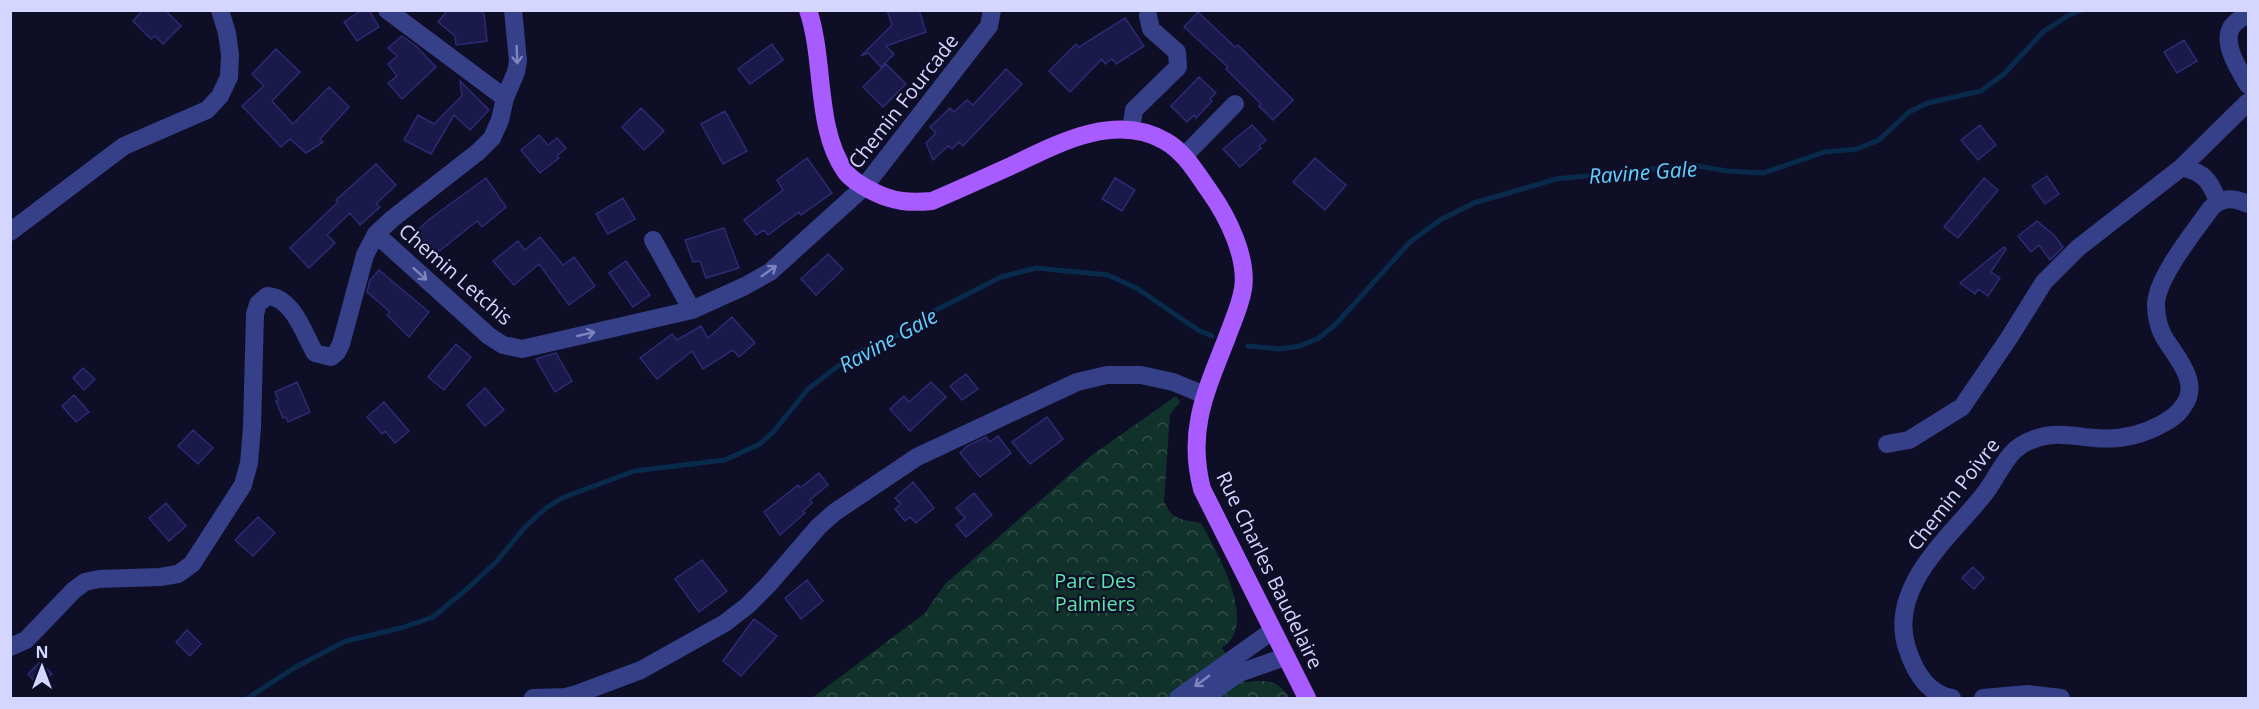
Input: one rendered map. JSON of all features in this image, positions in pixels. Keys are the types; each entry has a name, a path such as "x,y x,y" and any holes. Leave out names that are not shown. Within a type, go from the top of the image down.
{"main road":[{"name":"Rue Charles Baudelaire","path":"808,10 834,152 846,173 864,187 889,200 911,203 932,201 1056,145 1087,134 1131,130 1144,132 1166,141 1184,156 1221,207 1239,247 1243,286 1238,309 1204,395 1196,435 1196,467 1202,489 1307,699"}],"street":[{"path":"10,232 123,146 207,110 220,96 229,77 230,55 227,33 220,10"},
{"path":"387,10 505,98"},
{"path":"376,234 478,152 492,138 500,120 518,61 513,10"},
{"name":"Chemin Fourcade","path":"864,187 989,27 992,10"},
{"path":"2248,13 2231,27 2229,36 2230,47 2248,85"},
{"path":"1131,130 1134,110 1178,67 1177,52 1151,29 1148,16"},
{"path":"1887,444 1909,440 1962,407 2010,338 2044,282 2078,248 2182,167 2248,102"},
{"path":"1184,156 1235,104"},
{"path":"2182,167 2199,172 2208,181 2218,201 2234,198 2248,204"},
{"name":"Chemin Letchis","path":"10,647 26,640 74,590 85,582 178,574 192,564 243,485 249,463 255,314 258,304 267,296 280,299 290,307 315,353 331,357 341,344 365,255 376,234 489,336 503,345 522,349 692,310 745,286 770,272 864,187"},
{"name":"Chemin Poivre","path":"1952,699 1935,693 1914,668 1903,637 1906,606 1918,574 1987,491 2002,464 2013,451 2030,440 2049,435 2068,434 2107,439 2138,435 2175,417 2184,406 2190,391 2189,379 2163,335 2156,305 2159,290 2167,272 2218,201"},
{"path":"653,240 692,310"},
{"path":"532,699 566,697 641,670 725,623 747,606 768,585 819,526 835,512 917,458 1077,382 1107,375 1141,375 1173,382 1204,395"},
{"path":"1178,699 1272,631"},
{"path":"1204,699 1239,673 1285,657"},
{"path":"1983,699 2028,694 2061,699"}],"green space":[{"name":"Parc Des Palmiers","path":"1176,396 1180,402 1170,414 1164,501 1174,516 1201,523 1222,563 1234,595 1237,611 1236,626 1231,639 1222,648 1245,682 1271,682 1280,687 1289,698 812,698 925,613 945,584 1092,455"}],"building":[{"path":"143,10 165,10 181,26 163,44 155,36 151,39 133,21"},
{"path":"362,10 369,10 379,27 357,41 344,22"},
{"path":"448,10 480,10 484,14 487,41 456,45 455,36 438,22"},
{"path":"887,10 919,10 926,32 886,46 894,54 881,67 868,53 861,56 892,25"},
{"path":"1198,12 1235,47 1238,45 1293,100 1273,120 1259,106 1261,104 1226,69 1228,67 1184,27"},
{"path":"1125,18 1144,46 1116,64 1112,59 1105,64 1102,59 1070,92 1049,71 1076,44 1079,47"},
{"path":"402,36 416,46 436,67 402,99 388,83 397,76 388,64 397,56 388,48"},
{"path":"2184,40 2197,61 2177,73 2164,52"},
{"path":"772,44 783,60 750,84 738,69"},
{"path":"276,49 300,72 272,101 293,124 329,87 349,107 320,139 323,142 306,153 290,139 281,147 242,106 264,86 252,74"},
{"path":"886,64 906,84 883,107 863,87"},
{"path":"1006,69 1022,84 963,146 959,142 952,149 948,146 933,160 926,143 936,133 930,127 950,108 954,112 967,100 973,105"},
{"path":"1199,77 1216,93 1210,99 1212,101 1196,118 1194,115 1187,122 1171,106"},
{"path":"460,81 489,110 470,130 454,115 431,154 404,140 418,115 434,124 462,96"},
{"path":"641,108 664,131 644,150 622,127"},
{"path":"725,111 747,151 723,164 701,124"},
{"path":"1252,125 1266,140 1259,146 1261,148 1240,167 1223,149"},
{"path":"1980,125 1996,145 1978,160 1961,140"},
{"path":"539,135 548,145 557,138 566,148 557,156 559,158 540,173 521,150"},
{"path":"807,158 832,193 801,215 799,212 768,235 764,230 756,235 744,220 783,190 777,180"},
{"path":"1315,158 1346,185 1325,210 1293,182"},
{"path":"376,164 396,185 376,204 380,207 360,225 350,213 327,235 335,243 309,268 290,248 338,202 336,200"},
{"path":"2047,176 2059,194 2045,204 2032,186"},
{"path":"486,178 506,207 482,227 477,221 432,257 413,234"},
{"path":"1115,178 1135,190 1122,211 1102,199"},
{"path":"1984,178 1998,190 1958,238 1944,227"},
{"path":"623,198 635,219 608,234 596,214"},
{"path":"2037,221 2054,235 2063,247 2050,260 2039,245 2031,252 2018,236"},
{"path":"724,228 739,268 706,278 700,261 693,262 685,240"},
{"path":"540,237 563,265 574,257 595,286 569,305 539,264 514,285 493,261 518,241 525,250"},
{"path":"2004,247 2006,249 1991,272 2000,278 1988,296 1978,289 1975,294 1960,283"},
{"path":"828,254 843,269 816,295 801,279"},
{"path":"626,261 650,295 633,307 609,273"},
{"path":"379,270 429,312 409,337 387,315 390,312 367,292 370,280"},
{"path":"732,317 755,343 739,357 733,350 703,369 692,351 657,379 640,358 672,334 677,340 701,326 708,338"},
{"path":"456,344 471,357 444,390 428,377"},
{"path":"556,353 572,381 555,392 536,359"},
{"path":"83,368 95,379 84,390 73,378"},
{"path":"966,374 978,389 962,400 950,386"},
{"path":"297,382 310,412 288,422 286,417 283,418 275,392"},
{"path":"931,382 946,397 910,431 890,409 904,396 909,402"},
{"path":"485,388 504,410 485,426 467,405"},
{"path":"74,395 89,412 76,422 62,406"},
{"path":"384,402 409,431 395,443 385,431 382,434 367,417"},
{"path":"1047,417 1063,439 1030,464 1012,442"},
{"path":"193,430 213,448 198,464 178,446"},
{"path":"998,436 1011,453 980,477 960,453 967,446 986,437 990,442"},
{"path":"819,473 828,485 810,500 812,503 803,511 805,513 780,535 764,512 798,485 800,488"},
{"path":"913,482 934,508 916,523 910,517 905,521 895,509 901,504 895,498"},
{"path":"974,493 992,515 966,537 956,525 965,518 956,508"},
{"path":"166,503 186,526 169,541 149,518"},
{"path":"258,517 275,533 253,556 235,540"},
{"path":"702,560 727,591 699,612 675,579"},
{"path":"1973,567 1984,578 1974,589 1962,578"},
{"path":"807,580 823,601 801,619 785,598"},
{"path":"754,619 777,636 741,676 723,661"},
{"path":"187,630 201,644 190,656 176,642"},
{"path":"40,662 52,674 39,686 28,674"}],"waterway":[{"name":"Ravine Gale","path":"1248,346 1279,349 1300,346 1319,338 1336,324 1410,242 1440,220 1474,203 1556,179 1692,165 1727,171 1763,173 1825,152 1857,149 1879,140 1909,112 1928,103 1981,91 2004,74 2044,31 2069,15 2082,10"},
{"name":"Ravine Gale","path":"248,698 294,668 346,641 401,628 433,617 496,562 526,526 546,508 562,498 634,471 725,460 760,444 774,431 808,389 854,354 898,335 938,309 1001,277 1036,268 1108,275 1138,289 1198,330 1212,336"}]}
